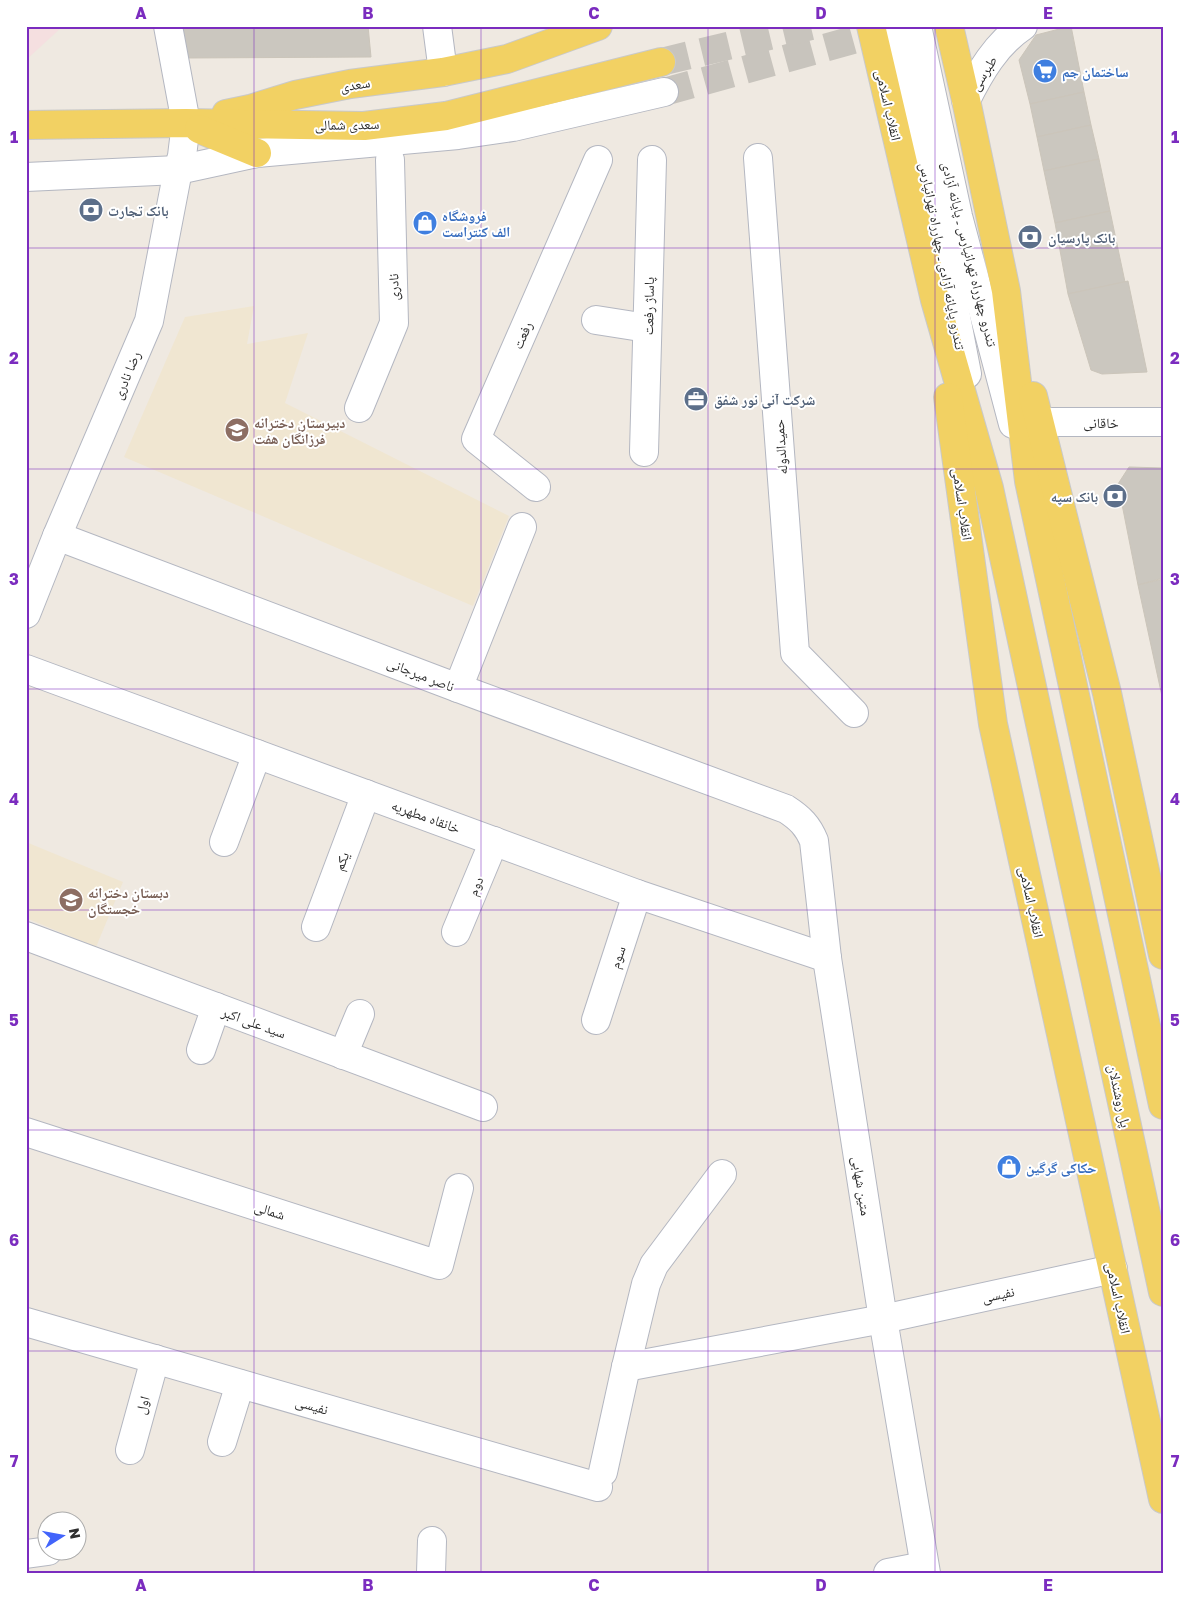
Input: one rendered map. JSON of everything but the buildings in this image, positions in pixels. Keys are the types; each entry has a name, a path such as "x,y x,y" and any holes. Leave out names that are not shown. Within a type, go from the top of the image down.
{"main road":[{"name":"سعدی","path":"186,123 250,109 295,95 350,84 443,72 507,59 598,26"},
{"name":"انقلاب اسلامی","path":"871,26 935,300 988,488 1077,899"},
{"path":"949,26 1006,291 1106,693 1162,944"},
{"name":"سعدی شمالی","path":"26,125 186,123 364,126 446,116 661,62"},
{"path":"186,123 257,153"},
{"path":"1006,291 1029,481 1163,1105"},
{"name":"انقلاب اسلامی","path":"935,300 993,724 1163,1498"},
{"name":"پل روشندلان","path":"1077,899 1163,1292"},
{"path":"1136,1378 1163,1400"}],"street":[{"name":"رضا نادری","path":"26,614 57,536 149,321 182,156 186,123 168,26"},
{"path":"437,26 443,72"},
{"name":"تندرو پایانه آزادی ـ چهارراه تهرانپارس","path":"893,26 939,228 988,488"},
{"name":"تندرو چهارراه تهرانپارس ـ پایانه آزادی","path":"917,26 958,216 1029,481"},
{"name":"طبرسی","path":"966,100 987,60 1023,26"},
{"path":"26,177 178,170 257,153 458,135 513,127 664,92"},
{"name":"حمیدالدوله","path":"758,158 795,653 854,713"},
{"name":"نادری","path":"359,408 394,323 390,160"},
{"name":"رفعت","path":"536,487 476,439 598,160"},
{"name":"پاساژ رفعت","path":"644,452 652,160"},
{"path":"596,320 647,328"},
{"name":"خاقانی","path":"1040,422 1163,422"},
{"path":"458,688 522,527"},
{"name":"ناصر میرجانی","path":"57,536 458,688 786,809"},
{"name":"خانقاه مطهریه","path":"26,669 637,894 827,958"},
{"path":"224,842 257,754"},
{"name":"یکم","path":"316,927 366,794"},
{"name":"متین شهابی","path":"786,809 808,827 814,841 827,958 883,1319 925,1569"},
{"name":"دوم","path":"456,932 494,841"},
{"name":"سوم","path":"596,1020 637,894"},
{"name":"سید علی اکبر","path":"26,936 482,1107"},
{"path":"201,1050 216,1007"},
{"path":"343,1054 360,1014"},
{"name":"شمالی","path":"26,1132 439,1264 460,1188"},
{"name":"نفیسی","path":"26,1322 240,1384 601,1480 646,1284 654,1265 722,1174"},
{"name":"نفیسی","path":"626,1367 883,1319 1113,1268"},
{"name":"اول","path":"130,1450 155,1359"},
{"path":"222,1442 240,1384"},
{"path":"431,1573 432,1541"},
{"path":"888,1573 925,1569"}],"shaded area":[{"path":"26,26 63,26 26,60"},
{"name":"دبیرستان دخترانه فرزانگان هفت","path":"254,306 247,344 308,333 285,403 509,516 473,606 124,457 185,317"},
{"name":"دبستان دخترانه خجستگان","path":"26,842 123,882 96,947 26,918"}],"tunnel":[{"path":"661,62 811,26"},
{"path":"664,92 897,28"}],"place":[{"name":"ساختمان جم","path":"1045,71"},
{"name":"بانک تجارت","path":"91,210"},
{"name":"فروشگاه الف کنتراست","path":"425,223"},
{"name":"بانک پارسیان","path":"1030,237"},
{"name":"شرکت آنی نور شفق","path":"696,399"},
{"name":"دبیرستان دخترانه فرزانگان هفت","path":"237,430"},
{"name":"بانک سپه","path":"1115,496"},
{"name":"دبستان دخترانه خجستگان","path":"71,900"},
{"name":"حکاکی گرگین","path":"1009,1167"}]}
